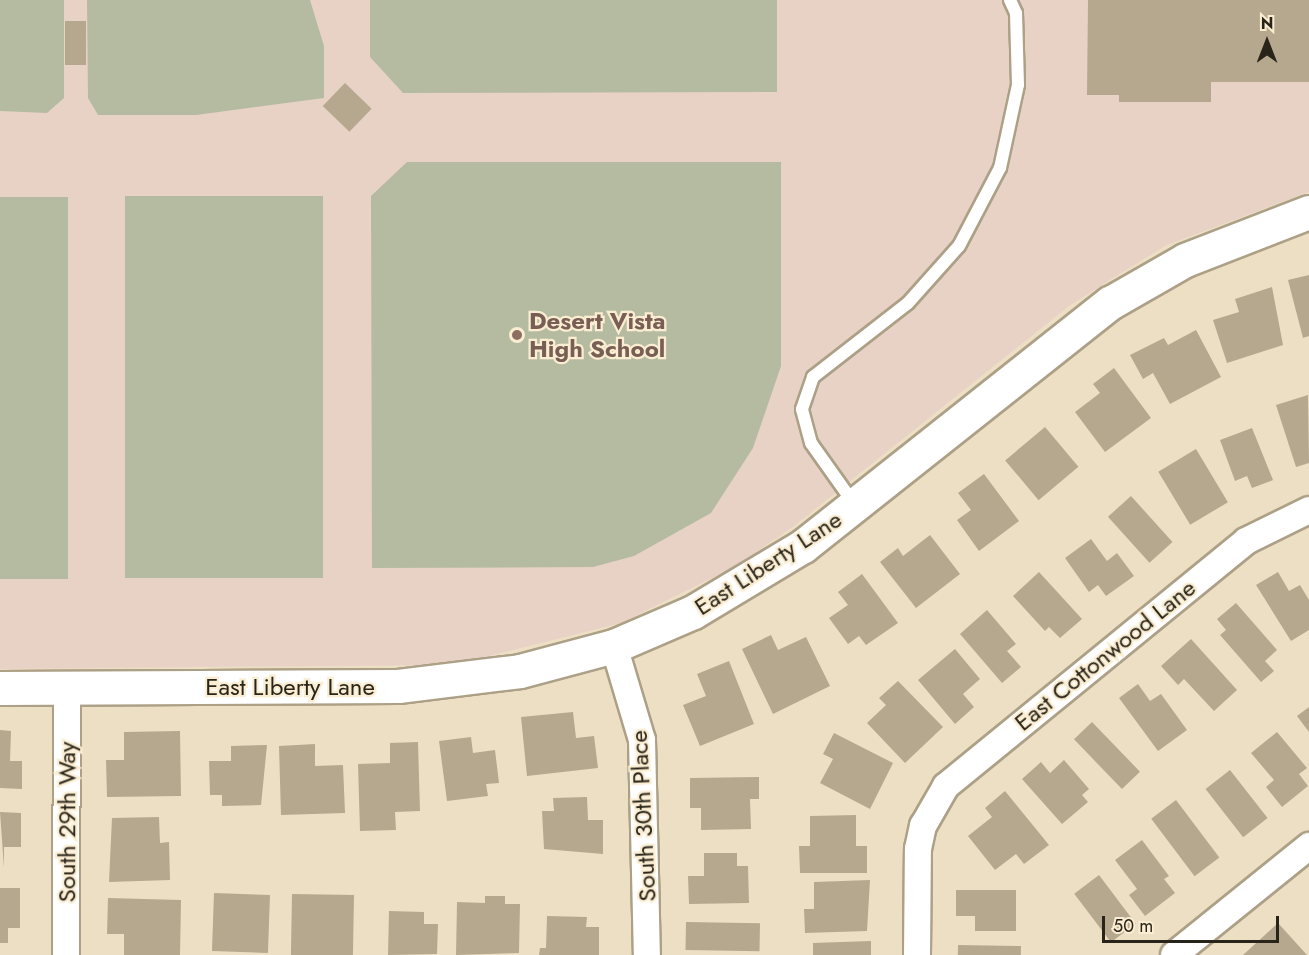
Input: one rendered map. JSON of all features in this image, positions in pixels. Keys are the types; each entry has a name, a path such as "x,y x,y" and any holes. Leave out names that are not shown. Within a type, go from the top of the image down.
{"street":[{"name":"East Liberty Lane","path":"0,688 432,684 520,671 614,646 730,592 856,506 1110,303 1185,260 1309,212"},
{"name":"East Cottonwood Lane","path":"917,955 922,826 946,786 1246,541 1309,510"},
{"name":"South 30th Place","path":"614,646 642,740 647,955"},
{"name":"South 29th Way","path":"66,955 67,688"},
{"path":"1177,954 1309,846"}],"lane":[{"path":"856,506 811,443 802,409 813,377 908,303 959,246 1000,168 1018,85 1016,14 1010,0"}],"shaded area":[{"name":"Desert Vista High School","path":"0,0 1309,0 1309,192 1167,245 1113,278 1069,306 794,526 736,566 621,623 489,656 430,665 0,669"}],"green space":[{"path":"0,0 64,0 64,98 47,113 0,111"},
{"path":"87,0 310,0 324,46 324,98 196,115 98,115 88,98"},
{"path":"370,0 777,0 777,92 403,93 370,57"},
{"path":"407,162 781,162 781,366 753,448 711,513 634,556 593,567 372,568 371,196"},
{"path":"125,196 323,196 323,578 125,578"},
{"path":"0,197 68,197 68,579 0,579"}],"building":[{"path":"1088,0 1309,0 1309,82 1211,82 1211,102 1119,102 1119,95 1087,95"},
{"path":"65,21 86,21 86,65 65,65"},
{"path":"345,83 372,109 349,132 323,106"},
{"path":"1309,275 1309,336 1303,338 1288,280"},
{"path":"1272,287 1283,345 1227,363 1213,320 1239,312 1235,299"},
{"path":"1196,330 1221,377 1170,404 1153,373 1143,379 1130,355 1164,338 1168,345"},
{"path":"1114,368 1151,418 1105,452 1075,412 1100,393 1093,384"},
{"path":"1308,395 1309,463 1296,467 1276,405"},
{"path":"1045,427 1078,467 1039,500 1005,460"},
{"path":"1252,428 1273,480 1252,488 1247,476 1235,481 1220,440"},
{"path":"1196,449 1228,502 1190,525 1158,472"},
{"path":"984,474 1019,521 979,551 957,520 971,510 958,493"},
{"path":"1131,496 1172,542 1149,563 1108,517"},
{"path":"930,535 960,574 916,608 880,562 898,548 903,556"},
{"path":"1091,539 1107,561 1117,553 1134,576 1106,596 1098,585 1089,592 1065,558"},
{"path":"1039,572 1082,619 1060,638 1049,627 1045,631 1013,596"},
{"path":"1278,572 1289,591 1300,585 1309,600 1309,630 1291,641 1256,585"},
{"path":"862,574 898,623 866,645 859,636 848,644 829,618 848,605 838,592"},
{"path":"1236,603 1277,650 1265,661 1274,671 1261,682 1220,635 1226,630 1217,619"},
{"path":"987,610 1016,644 1007,651 1021,667 1002,683 960,634"},
{"path":"771,635 778,650 806,637 830,686 773,714 742,649"},
{"path":"1191,639 1237,690 1214,711 1184,679 1178,685 1161,666"},
{"path":"955,649 980,679 963,694 974,707 955,724 918,680"},
{"path":"729,661 754,724 700,746 683,705 706,696 697,674"},
{"path":"898,681 943,727 905,763 867,723 886,705 879,698"},
{"path":"1138,684 1150,701 1161,694 1187,730 1158,751 1119,698"},
{"path":"1309,707 1309,732 1297,716"},
{"path":"573,712 576,738 594,736 598,768 527,776 521,717"},
{"path":"1092,722 1140,772 1122,789 1074,739"},
{"path":"0,730 11,731 10,761 22,761 22,789 0,788"},
{"path":"180,731 181,796 107,797 106,760 124,760 124,732"},
{"path":"1277,732 1307,768 1299,774 1308,786 1282,807 1266,787 1274,780 1251,753"},
{"path":"834,733 893,763 870,809 820,783 833,759 823,754"},
{"path":"471,737 473,753 495,750 499,783 486,784 488,796 447,801 439,741"},
{"path":"418,742 420,811 395,812 396,830 360,831 358,764 390,763 390,743"},
{"path":"315,744 315,766 343,765 345,813 281,815 279,746"},
{"path":"267,745 261,805 222,806 222,795 210,795 209,761 231,761 231,746"},
{"path":"1064,760 1089,789 1082,795 1088,802 1062,824 1022,779 1041,762 1050,773"},
{"path":"1230,770 1268,818 1243,837 1206,789"},
{"path":"759,777 759,799 750,799 751,829 701,830 701,808 690,808 690,778"},
{"path":"1005,791 1049,845 1024,864 1016,854 995,870 968,836 992,817 985,808"},
{"path":"587,797 588,820 603,820 603,854 544,849 542,811 554,811 553,798"},
{"path":"1176,800 1219,858 1195,876 1151,819"},
{"path":"0,812 21,813 21,847 4,847 4,868"},
{"path":"856,815 856,846 867,846 867,873 800,873 799,846 810,846 810,816"},
{"path":"159,817 160,843 169,842 170,880 109,882 112,818"},
{"path":"1142,840 1169,876 1164,879 1175,893 1145,916 1129,895 1137,889 1115,860"},
{"path":"704,853 737,853 737,866 748,866 749,903 689,904 688,876 704,876"},
{"path":"1099,875 1136,924 1111,942 1074,894"},
{"path":"870,880 867,931 805,933 804,909 814,909 814,882"},
{"path":"0,888 20,888 20,928 8,928 8,943 0,943"},
{"path":"956,890 1016,890 1016,931 975,931 975,916 956,916"},
{"path":"214,893 270,895 268,953 212,951"},
{"path":"292,894 354,895 353,955 291,955"},
{"path":"485,896 505,896 505,904 520,904 519,953 456,955 457,902 485,903"},
{"path":"108,898 181,900 180,955 124,955 124,934 107,934"},
{"path":"389,911 424,912 424,924 438,924 437,954 388,955"},
{"path":"547,916 587,917 586,927 599,927 599,955 539,955 540,948 546,948"},
{"path":"686,922 760,923 760,951 686,950"},
{"path":"1278,923 1307,955 1243,955"},
{"path":"871,941 871,955 813,955 813,943"},
{"path":"958,945 1021,946 1021,955 958,955"}],"place":[{"name":"Desert Vista High School","path":"517,335"}]}
